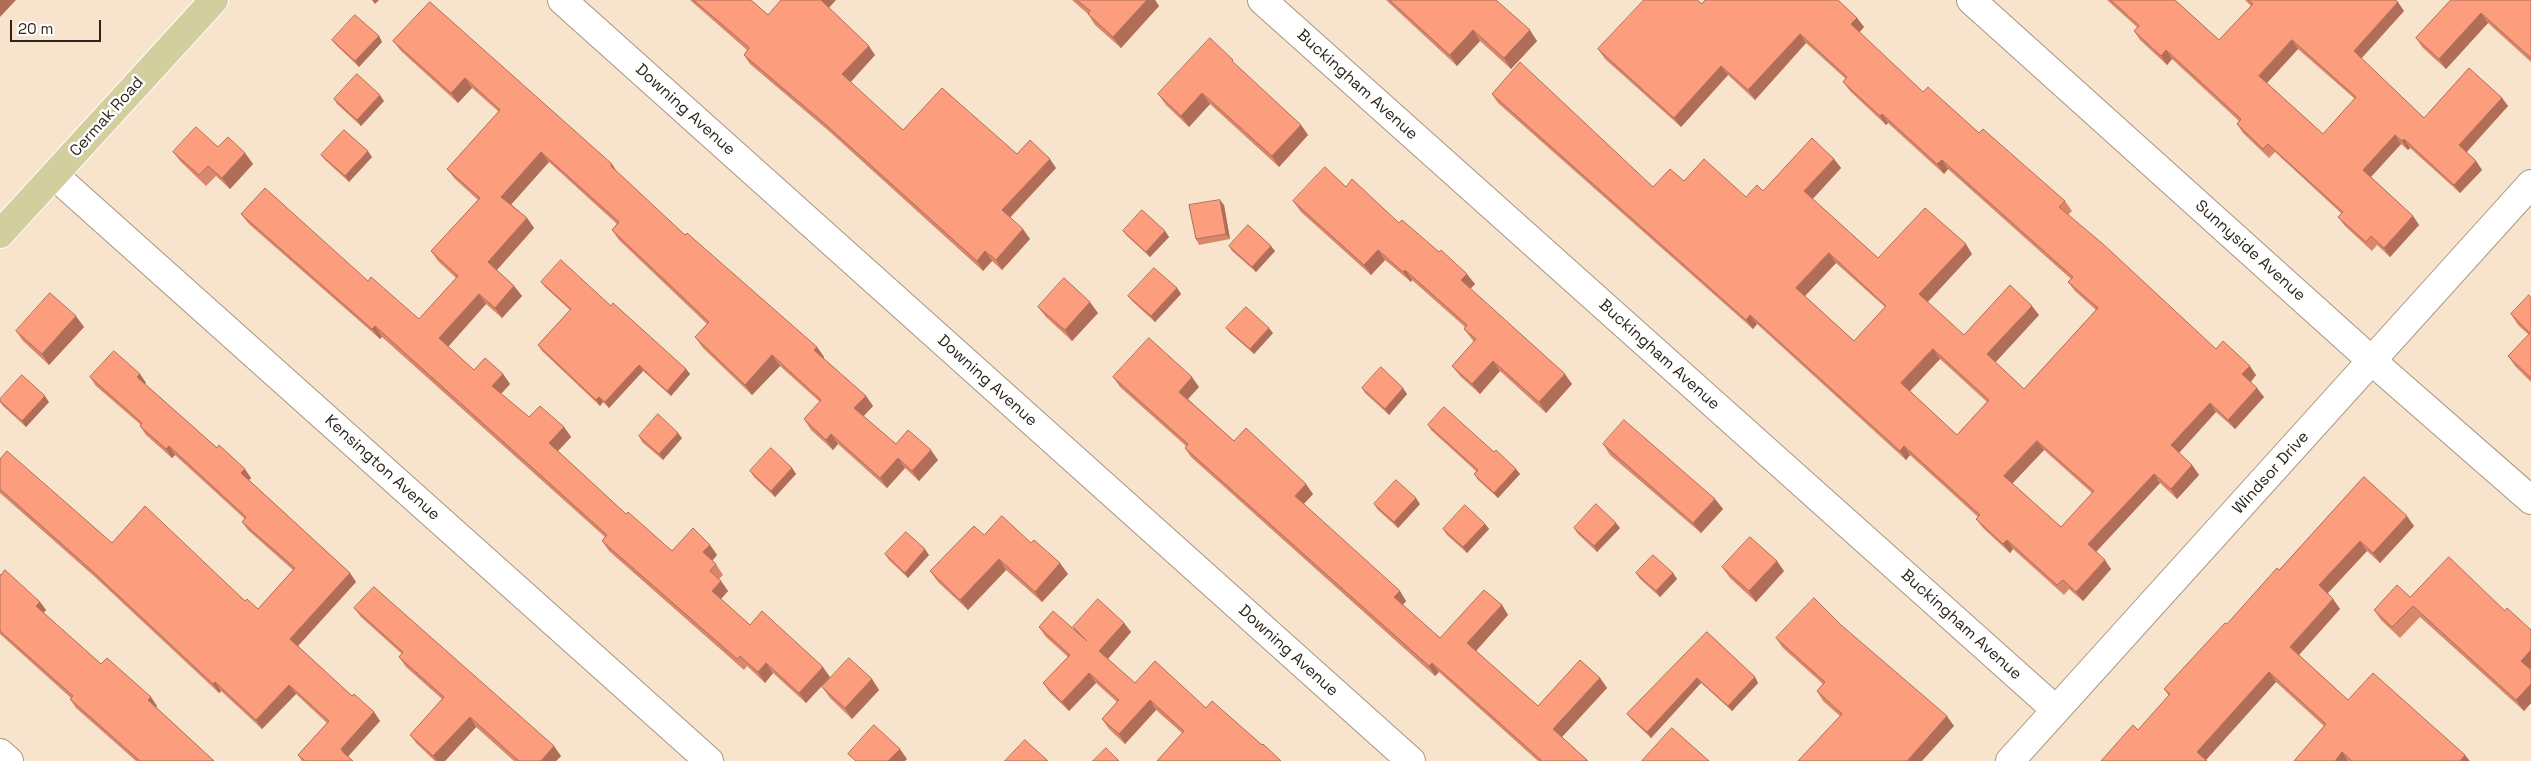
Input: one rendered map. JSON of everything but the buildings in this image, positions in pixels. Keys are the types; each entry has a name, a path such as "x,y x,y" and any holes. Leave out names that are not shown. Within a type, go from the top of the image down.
{"main road":[{"name":"Cermak Road","path":"0,234 214,0"}],"street":[{"name":"Downing Avenue","path":"562,0 1411,761"},
{"name":"Buckingham Avenue","path":"1262,0 2056,710"},
{"name":"Sunnyside Avenue","path":"1971,0 2372,361 2531,500"},
{"name":"Kensington Avenue","path":"54,175 709,761"},
{"name":"Windsor Drive","path":"2010,761 2531,184"},
{"path":"0,754 8,761"}]}
